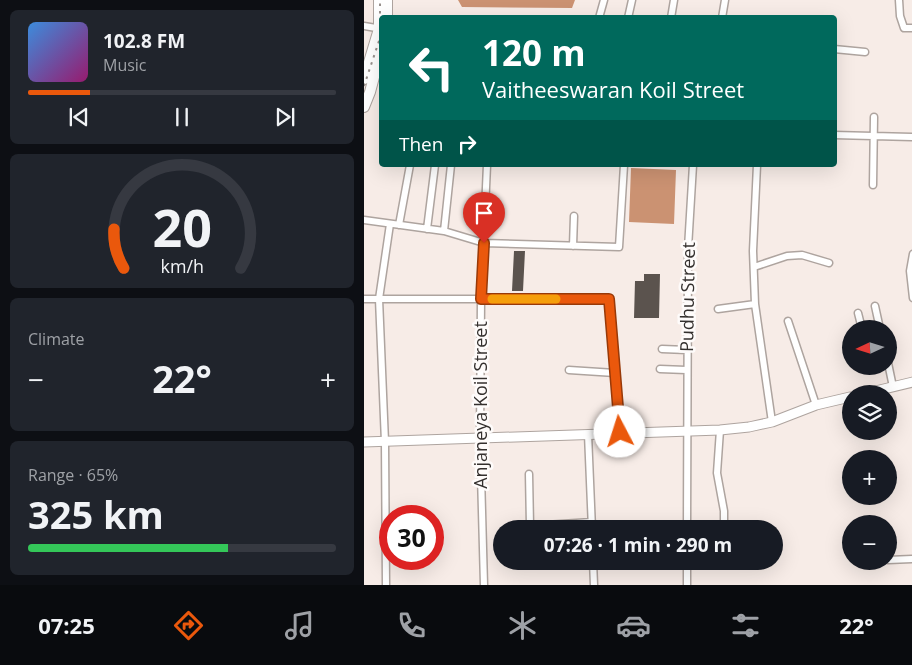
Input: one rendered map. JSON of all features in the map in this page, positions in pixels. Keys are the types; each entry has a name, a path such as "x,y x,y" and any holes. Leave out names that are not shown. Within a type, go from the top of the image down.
{"main road":[{"path":"379,0 380,15"},
{"path":"387,0 387,15"},
{"path":"364,79 379,32"},
{"path":"364,107 379,58"}],"street":[{"path":"600,15 604,0"},
{"path":"629,15 632,0"},
{"path":"672,15 674,0"},
{"path":"722,15 725,0"},
{"path":"899,0 900,16 904,28 912,28"},
{"path":"364,26 379,29"},
{"path":"837,48 865,52"},
{"path":"873,185 874,117"},
{"path":"837,135 912,137"},
{"path":"399,225 410,167"},
{"path":"427,229 435,167"},
{"path":"444,231 450,167"},
{"name":"Anjaneya Koil Street","path":"484,585 480,438 481,299 487,167"},
{"path":"364,220 444,231 484,243 619,247 624,167"},
{"name":"Pudhu Street","path":"687,520 686,370 688,248 693,167"},
{"path":"757,167 754,267 755,304 772,422"},
{"path":"573,246 574,216"},
{"path":"386,585 385,442 379,299 390,224"},
{"path":"912,254 910,271 912,298"},
{"path":"754,267 787,256 802,255 829,263"},
{"path":"364,299 609,299 620,432"},
{"path":"718,309 755,304"},
{"path":"875,306 878,320"},
{"path":"858,313 860,320"},
{"path":"788,321 816,405"},
{"path":"662,349 687,350"},
{"path":"660,369 686,370"},
{"path":"569,370 615,373"},
{"path":"897,386 912,382"},
{"path":"364,442 720,430 772,422 816,405 842,399"},
{"path":"720,430 717,473 724,520"},
{"path":"588,434 592,520"},
{"path":"528,474 530,520"},
{"path":"897,560 912,559"},
{"path":"593,570 594,585"},
{"path":"687,570 687,585"}],"shaded area":[{"path":"458,0 575,0 572,8 462,7"},
{"path":"631,168 676,170 674,224 629,222"}],"building":[{"path":"514,251 525,251 523,291 512,291"},
{"path":"644,274 660,274 659,318 634,318 635,281 644,281"}],"railway":[{"path":"380,0 380,15"},
{"path":"364,86 379,41"}],"slow traffic":[{"path":"492,299 556,299"}],"route":[{"path":"484,243 481,299 609,299 620,432"}]}
